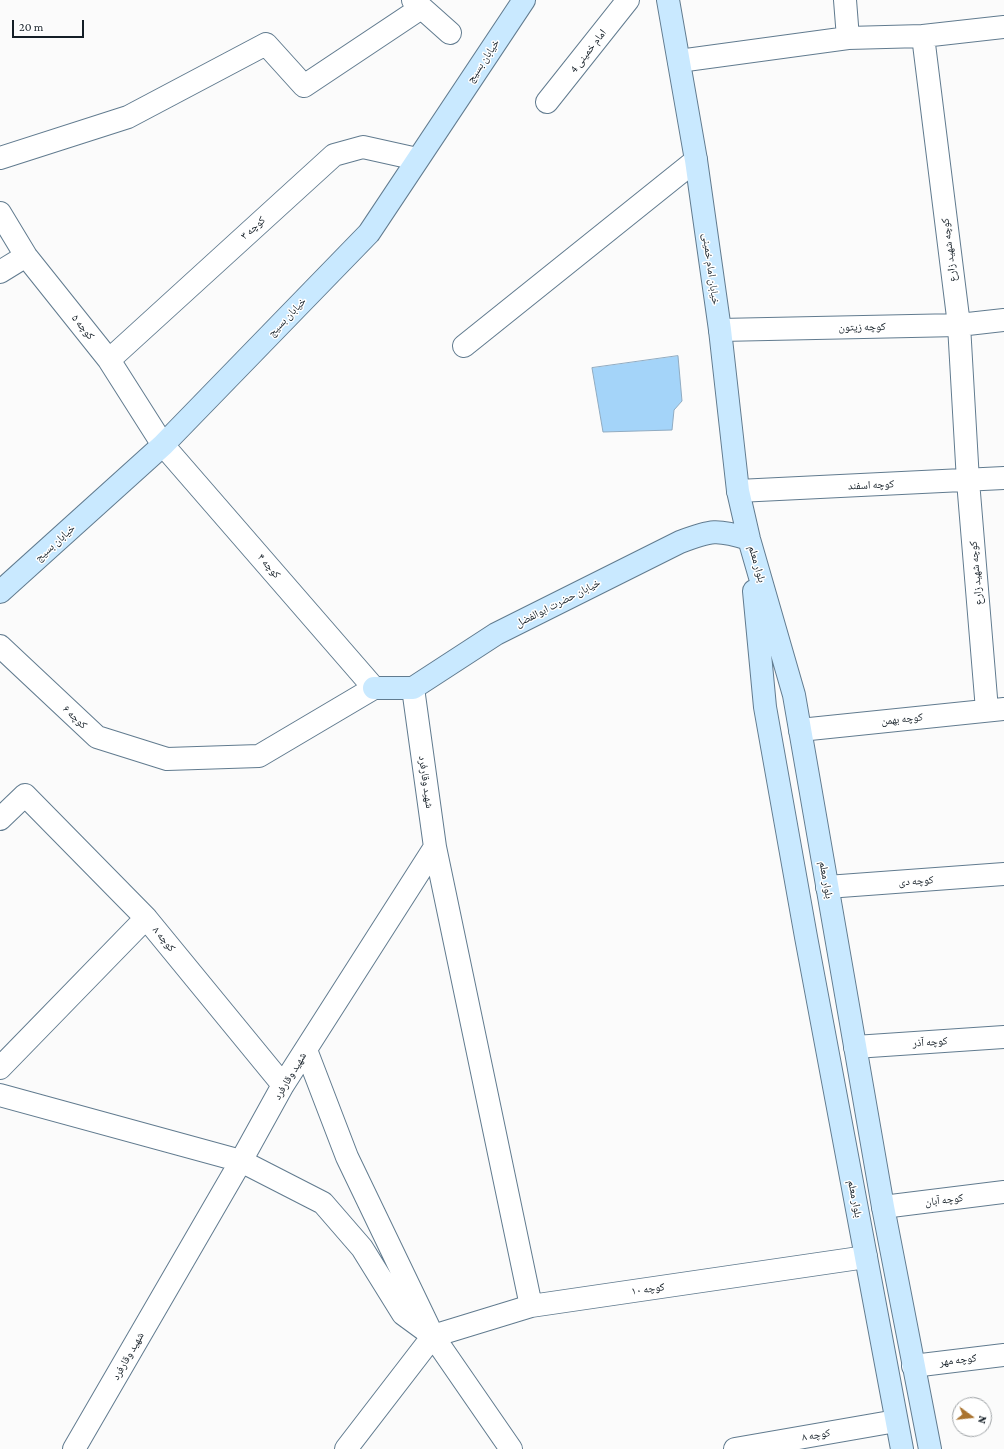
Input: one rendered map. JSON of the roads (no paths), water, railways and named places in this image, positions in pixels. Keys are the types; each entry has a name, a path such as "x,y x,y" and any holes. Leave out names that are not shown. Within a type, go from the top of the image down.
{"street":[{"name":"خیابان بسیج","path":"0,592 163,445 369,233 417,158 524,0"},
{"name":"امام خمینی 4","path":"547,102 628,0"},
{"name":"خیابان امام خمینی","path":"668,0 696,160 720,330 738,492 749,538"},
{"path":"845,0 848,38"},
{"path":"0,158 128,117 266,44 304,86 417,4 450,33"},
{"path":"679,61 848,38 923,36 996,28 1004,12"},
{"name":"کوچه شهید زارع","path":"923,36 959,325 968,481 995,709"},
{"name":"کوچه ۳","path":"109,360 334,154 363,147 417,158"},
{"path":"464,346 696,160"},
{"name":"کوچه ۵","path":"0,213 26,256 109,360 163,445"},
{"path":"0,272 26,256"},
{"name":"کوچه زیتون","path":"720,330 959,325 1004,320"},
{"name":"کوچه ۴","path":"163,445 374,688"},
{"name":"کوچه اسفند","path":"738,492 1004,478"},
{"name":"خیابان حضرت ابوالفضل","path":"413,688 496,634 680,542 710,531 731,533 749,538"},
{"name":"بلوار معلم","path":"749,538 794,695 883,1207 930,1449"},
{"name":"بلوار معلم","path":"749,538 765,707 902,1449"},
{"name":"کوچه ۶","path":"0,646 97,737 167,758 259,756 374,688"},
{"path":"374,688 413,688"},
{"name":"شهید وقارفرد","path":"74,1449 242,1161 283,1085 435,847 413,688"},
{"name":"کوچه بهمن","path":"800,730 995,709"},
{"path":"0,819 25,795 146,918"},
{"path":"435,847 531,1306"},
{"name":"کوچه دی","path":"827,887 1004,874"},
{"name":"کوچه ۸","path":"0,1068 146,918 283,1085"},
{"name":"کوچه آذر","path":"855,1047 1004,1037"},
{"path":"306,1050 346,1157 433,1336 511,1449"},
{"path":"0,1095 242,1161 323,1203 362,1248 403,1314 433,1336"},
{"name":"کوچه آبان","path":"883,1207 1004,1192"},
{"name":"کوچه ۱۰","path":"433,1336 531,1306 866,1257"},
{"path":"346,1449 433,1336"},
{"name":"کوچه مهر","path":"913,1366 1004,1355"},
{"name":"کوچه ۸","path":"735,1449 896,1421"}]}
